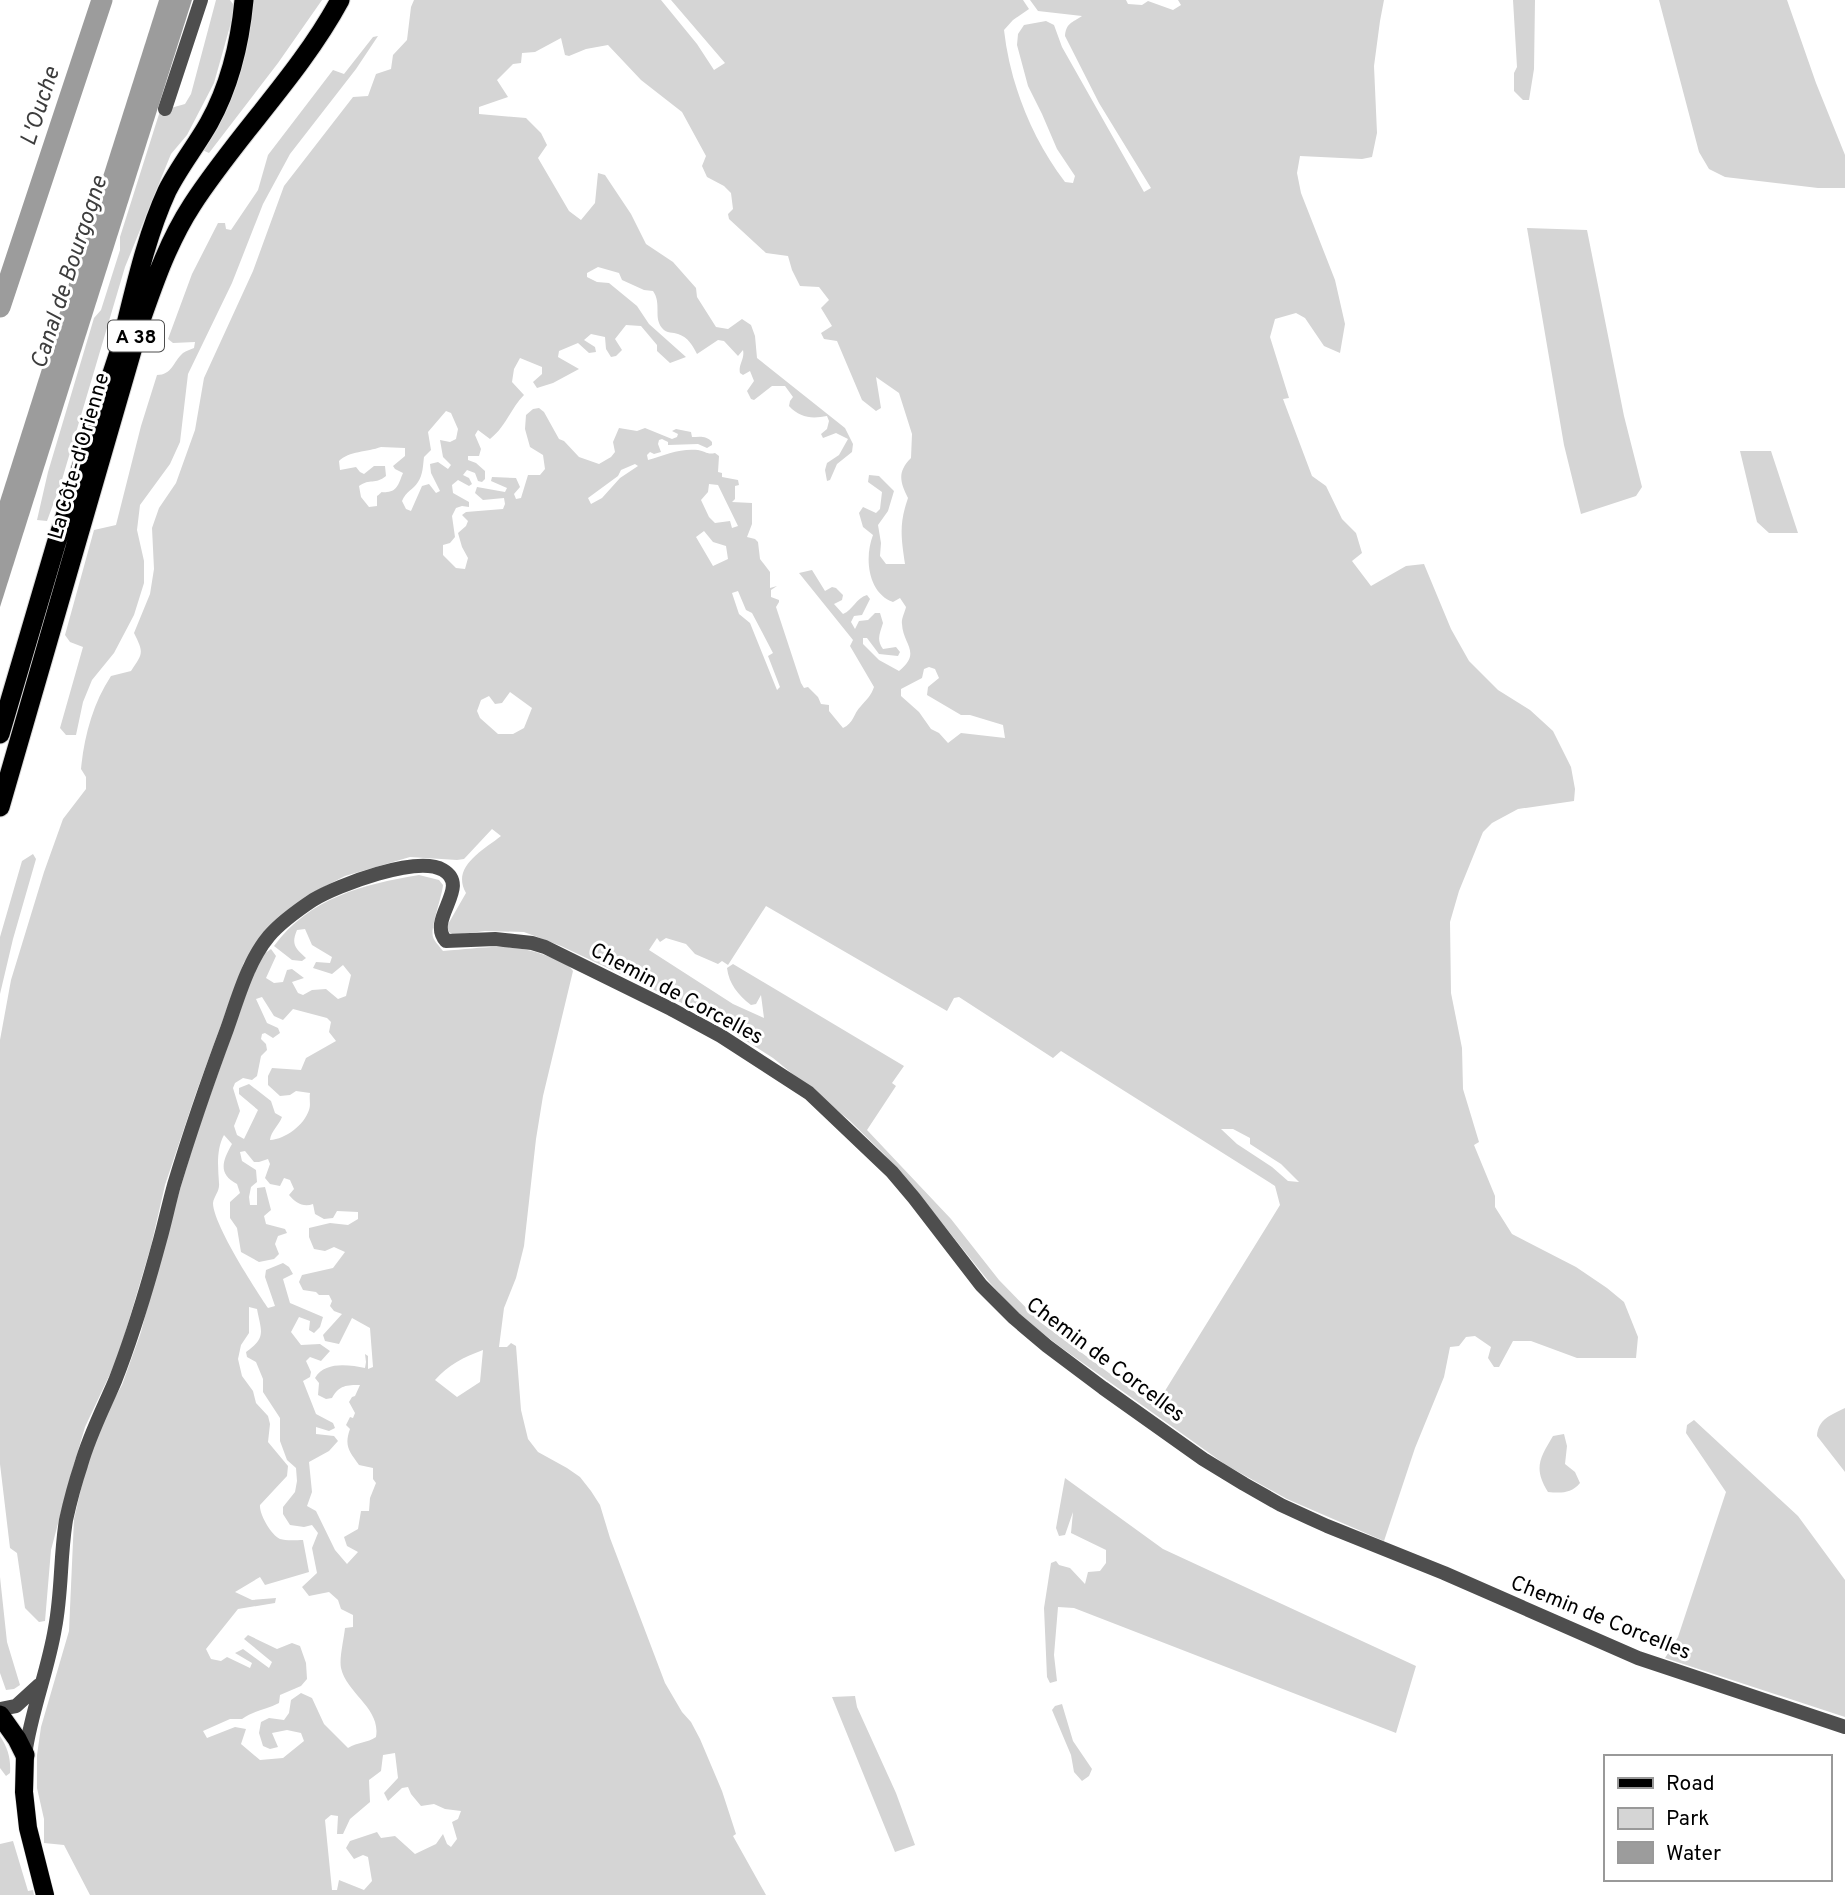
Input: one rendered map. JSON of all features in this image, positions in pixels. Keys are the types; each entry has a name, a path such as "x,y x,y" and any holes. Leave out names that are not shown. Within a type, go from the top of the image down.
{"highway":[{"path":"118,352 163,201 209,122 230,74 244,0"},
{"name":"La Côte-d'Orienne","path":"0,734 56,544 151,258 178,207 203,169 306,35 328,0"},
{"name":"La Côte-d'Orienne","path":"0,807 140,323 165,255 207,182 313,44 340,0"},
{"path":"0,1715 25,1755"}],"main road":[{"path":"25,1755 24,1792 28,1828 45,1895"}],"street":[{"path":"165,109 201,0"},
{"name":"Chemin de Corcelles","path":"42,1681 56,1624 66,1521 79,1469 89,1438 134,1330 178,1172 213,1067 253,962 269,936 294,913 335,889 405,867 429,865 449,875 453,889 439,928 440,935 446,941 495,939 545,947 701,1025 809,1094 891,1172 981,1285 1014,1318 1103,1388 1203,1459 1244,1484 1327,1526 1639,1657 1845,1727"},
{"path":"0,1709 16,1706 42,1681"},
{"path":"25,1755 42,1681"}],"green space":[{"path":"216,0 230,0 234,12 214,83 187,135 171,154 125,267 61,483 47,521 37,520 48,472 94,318 101,310 120,250 120,237 160,111 185,104 191,94"},
{"path":"251,0 322,0 209,153 200,149"},
{"path":"414,0 661,0 697,44 714,70 725,63 671,0 1023,0 1029,9 1004,30 1017,90 1042,148 1065,182 1073,183 1075,176 1057,149 1028,86 1017,45 1018,34 1024,25 1046,21 1054,25 1062,47 1144,192 1151,188 1099,103 1065,36 1068,26 1082,16 1038,11 1030,0 1126,0 1128,4 1142,5 1148,1 1173,10 1181,5 1178,0 1384,0 1374,66 1377,133 1372,157 1362,159 1300,156 1297,173 1301,193 1335,280 1345,324 1340,353 1324,346 1305,318 1296,313 1275,319 1270,337 1289,398 1283,399 1312,476 1326,486 1342,519 1356,533 1362,553 1352,561 1371,586 1406,566 1424,564 1451,629 1469,661 1498,690 1530,710 1553,731 1571,767 1574,801 1518,809 1492,823 1483,832 1459,891 1450,922 1451,993 1462,1048 1463,1089 1479,1142 1474,1145 1495,1196 1495,1207 1512,1234 1576,1267 1624,1302 1638,1337 1636,1358 1577,1358 1531,1341 1513,1341 1499,1367 1494,1367 1488,1358 1491,1347 1475,1336 1466,1337 1459,1346 1450,1347 1444,1377 1415,1448 1384,1541 1287,1499 1226,1465 1018,1314 884,1154 849,1120 773,1058 684,1004 561,946 524,932 485,931 454,935 449,932 447,926 466,893 462,884 465,867 501,836 492,829 464,859 410,857 345,876 314,892 244,962 165,1185 151,1246 118,1357 85,1427 51,1550 45,1621 39,1622 25,1608 17,1553 10,1548 0,1464 0,1040 11,980 63,819 86,789 86,777 81,769 84,745 94,709 111,676 131,671 140,656 141,649 134,633 150,594 154,569 152,528 159,508 176,483 195,430 204,378 253,271 284,186 353,97 368,96 376,74 391,69 393,55 407,40","holes":["561,38 565,55 569,56 586,49 608,45 641,80 682,112 706,156 702,166 707,177 731,193 733,209 728,214 729,219 766,253 788,256 800,286 819,287 829,300 821,308 832,326 821,333 824,339 837,341 862,400 876,411 881,408 876,377 899,393 912,434 911,458 901,477 908,498 902,531 905,564 886,564 880,556 878,525 888,511 894,491 879,476 869,475 868,482 882,492 880,509 876,513 863,507 859,513 863,527 873,535 869,554 873,583 885,597 893,602 900,598 906,607 902,624 910,653 906,664 899,671 879,660 863,644 863,638 867,638 879,654 898,656 900,652 896,647 883,649 881,646 879,636 883,623 880,613 875,613 868,620 859,621 855,629 851,622 854,616 862,615 870,599 867,595 843,614 834,604 842,600 843,595 836,588 825,591 812,570 799,573 853,640 850,646 874,687 851,721 843,728 829,711 829,705 821,704 818,697 801,683 776,607 779,600 771,597 771,590 777,586 770,588 770,572 760,559 758,542 747,537 752,524 752,503 732,502 735,499 735,486 739,485 738,480 722,477 722,473 718,472 719,456 715,453 685,450 648,460 647,455 650,452 661,452 659,440 668,442 668,445 698,444 707,448 712,445 707,438 692,437 691,432 676,429 672,431 678,434 677,437 672,439 645,428 637,431 619,428 613,442 615,452 599,464 579,457 559,439 544,412 539,408 533,409 526,415 525,429 530,447 543,455 545,469 540,475 528,475 521,498 516,499 514,494 520,487 516,478 492,477 491,481 507,488 505,492 477,487 475,493 483,500 504,498 503,509 466,512 462,515 468,521 458,533 468,558 465,569 456,568 443,555 443,545 450,543 455,537 452,516 456,508 469,507 469,502 453,493 452,485 458,480 469,486 472,484 469,478 463,475 467,470 475,473 478,481 485,479 485,471 468,460 468,456 479,456 481,449 475,435 478,430 490,439 524,395 512,382 514,369 520,358 542,367 542,374 533,382 537,388 579,369 558,357 559,351 578,343 589,353 596,352 595,347 584,340 591,334 605,337 606,349 611,357 616,356 622,350 615,339 626,325 641,326 657,345 657,351 670,363 686,357 649,324 637,306 609,283 597,282 587,277 587,273 598,267 619,273 622,280 653,291 657,301 659,324 666,331 685,337 697,354 718,340 724,341 738,356 743,350 740,373 743,375 750,371 754,381 747,391 751,399 754,400 772,386 785,386 793,397 789,406 797,413 806,417 827,416 829,421 827,429 821,434 823,438 836,433 848,439 839,455 827,463 827,481 837,464 852,452 853,444 845,428 757,358 751,325 742,319 728,329 716,327 697,297 696,288 673,262 646,244 631,214 605,175 598,173 595,203 581,220 569,211 538,158 547,145 541,133 526,118 479,114 479,107 508,97 497,80 513,64 521,63 522,53 535,52","446,411 451,413 458,429 456,439 450,442 440,440 443,457 451,465 448,469 438,462 430,464 431,473 440,491 436,493 429,484 422,486 411,511 406,509 402,501 420,479 424,457 431,450 428,432","381,447 405,448 405,456 393,466 403,473 398,486 394,490 381,492 377,496 377,506 369,507 361,497 359,486 386,476 385,466 374,466 364,474 356,467 340,470 339,461 358,452","635,464 638,466 620,478 602,498 591,504 588,498 618,476 621,470","709,484 718,485 738,526 732,528 730,521 715,523 701,500 708,492","704,531 713,542 726,546 728,559 713,566 696,537","738,591 746,610 752,613 773,653 768,656 780,687 777,690 750,623 739,614 732,593","924,669 935,669 939,678 928,687 927,695 961,715 1003,725 1005,738 961,733 948,743 931,729 919,712 901,696 901,689 922,678","510,692 532,708 524,728 513,734 498,734 480,718 477,711 481,700 489,696 495,704 502,703","766,906 947,1011 954,998 959,997 1053,1058 1061,1051 1275,1186 1280,1205 1155,1407 1040,1322 999,1280 951,1219 867,1130 896,1086 892,1083 904,1066 733,964 727,968 732,984 751,1005 756,1004 761,995 764,1018 733,1004 649,950 657,938 660,942 666,938 686,944 695,954 718,964 722,961 728,965","1221,1129 1233,1129 1250,1138 1250,1144 1281,1164 1299,1182 1288,1181 1237,1144"]},
{"path":"1513,0 1535,0 1534,69 1529,100 1523,100 1514,91 1514,73 1517,67"},
{"path":"1659,0 1787,0 1845,155 1845,188 1818,188 1725,177 1709,169 1699,152"},
{"path":"378,36 290,154 263,204 232,283 188,374 180,442 170,464 140,505 137,530 144,561 144,583 134,615 114,653 92,680 83,702 76,735 66,735 60,728 83,647 70,642 65,635 94,530 116,525 157,375 166,373 183,353 194,348 195,342 173,343 168,339 192,274 218,223 225,223 226,229 231,230 258,190 268,155 333,70 344,74 373,37"},
{"path":"1527,228 1587,230 1624,416 1642,487 1636,496 1581,514 1564,445"},
{"path":"1740,451 1771,451 1798,533 1769,533 1757,522"},
{"path":"33,854 36,859 0,994 0,937 22,861"},
{"path":"419,875 439,880 443,885 433,937 443,951 487,947 526,950 560,961 573,971 543,1096 524,1246 516,1278 504,1308 499,1347 507,1347 511,1343 516,1346 521,1410 528,1439 538,1452 580,1477 600,1505 665,1683 700,1739 722,1791 736,1834 733,1836 766,1895 90,1895 64,1845 44,1843 44,1819 37,1788 37,1755 41,1727 69,1631 74,1519 87,1463 101,1422 122,1385 141,1332 197,1133 257,963 271,949 276,956 266,978 274,983 283,982 287,970 292,969 304,978 292,982 298,993 303,995 312,990 326,989 338,999 346,996 351,975 343,965 332,974 313,968 316,962 330,963 332,957 312,945 305,929 297,930 294,939 297,948 306,958 302,961 292,960 274,946 304,916 339,896 378,883","holes":["262,997 274,1016 283,1020 293,1009 327,1018 331,1022 329,1032 336,1041 306,1058 301,1070 272,1068 268,1085 280,1096 296,1091 310,1093 310,1108 299,1126 282,1137 270,1140 282,1117 275,1113 271,1101 249,1084 239,1088 239,1094 258,1110 244,1139 237,1135 234,1126 240,1111 233,1088 235,1083 243,1078 252,1080 257,1076 261,1056 267,1050 261,1039 262,1034 273,1038 280,1033 278,1028 267,1023 256,999","224,1135 232,1144 224,1161 224,1171 237,1184 240,1193 230,1202 230,1218 237,1228 241,1252 259,1262 274,1259 279,1254 275,1244 278,1236 287,1233 285,1229 266,1224 264,1216 271,1210 265,1187 257,1188 257,1205 250,1205 251,1187 257,1182 256,1170 242,1161 240,1152 245,1151 254,1162 268,1159 270,1164 265,1178 270,1184 280,1186 284,1178 290,1180 294,1189 289,1195 300,1204 313,1204 315,1214 324,1219 333,1218 337,1211 358,1212 358,1219 348,1225 330,1223 309,1228 314,1249 325,1251 334,1247 345,1252 333,1268 302,1275 299,1282 303,1290 329,1295 332,1301 330,1306 342,1314 323,1335 325,1341 339,1344 352,1318 370,1328 373,1367 368,1369 368,1356 365,1354 365,1368 345,1365 331,1367 315,1378 319,1383 318,1395 326,1399 332,1398 344,1387 360,1385 349,1402 355,1413 346,1425 350,1429 348,1444 359,1465 373,1468 373,1479 376,1483 370,1498 369,1511 361,1511 358,1529 344,1537 347,1546 358,1552 347,1564 335,1550 316,1511 307,1506 312,1492 309,1462 329,1451 338,1441 334,1436 316,1434 316,1427 329,1431 335,1428 333,1423 316,1414 303,1381 310,1377 311,1372 306,1361 310,1357 321,1361 330,1351 320,1344 301,1345 291,1332 299,1317 310,1321 309,1330 314,1333 320,1327 323,1317 290,1303 283,1279 293,1274 283,1263 266,1270 265,1277 275,1306 268,1308 254,1287 215,1213 213,1203 219,1186 220,1147","249,1307 257,1309 260,1338 246,1352 247,1357 256,1362 263,1379 263,1392 280,1418 280,1441 287,1460 296,1468 295,1492 283,1507 283,1514 290,1525 312,1525 318,1533 312,1548 317,1573 302,1587 309,1596 329,1592 338,1600 341,1609 353,1615 353,1627 345,1628 341,1668 350,1686 369,1709 376,1727 376,1737 348,1748 324,1724 312,1698 301,1693 291,1700 289,1713 284,1720 269,1718 261,1722 259,1733 263,1746 270,1749 278,1747 272,1733 287,1730 301,1733 304,1741 283,1758 260,1760 241,1744 246,1729 235,1727 207,1738 203,1731 230,1719 242,1719 279,1703 280,1695 301,1686 307,1679 306,1663 300,1646 292,1643 277,1649 248,1635 244,1639 272,1662 269,1668 243,1649 235,1653 252,1663 250,1668 227,1657 221,1661 211,1659 206,1649 238,1609 275,1603 276,1598 252,1600 235,1592 260,1577 265,1585 309,1572 303,1540 280,1539 269,1529 261,1514 260,1505 287,1476 288,1466 268,1442 268,1416 256,1403 253,1391 242,1376 238,1359 241,1345 249,1333","483,1350 480,1382 457,1397 435,1380 463,1359","395,1753 398,1778 384,1793 388,1801 402,1788 408,1787 421,1806 434,1804 461,1811 458,1819 452,1822 457,1839 451,1847 443,1834 436,1844 415,1854 395,1836 381,1838 377,1832 350,1841 346,1848 354,1859 363,1855 368,1857 372,1881 364,1890 339,1880 337,1890 332,1890 325,1820 331,1815 338,1816 337,1834 343,1834 350,1819 370,1802 369,1780 381,1771 383,1755"]},
{"path":"1845,1408 1845,1472 1817,1436 1820,1425 1830,1415"},
{"path":"1694,1420 1798,1516 1845,1580 1845,1717 1665,1658 1678,1637 1726,1492 1686,1433 1687,1425"},
{"path":"1564,1434 1567,1446 1565,1464 1575,1472 1580,1483 1569,1491 1548,1492 1543,1484 1540,1463 1553,1436"},
{"path":"1065,1478 1163,1549 1416,1666 1396,1733 1074,1608 1058,1607 1054,1655 1057,1681 1050,1683 1047,1677 1044,1608 1051,1563 1056,1561 1059,1565 1070,1568 1085,1584 1088,1572 1100,1571 1106,1563 1106,1550 1071,1533 1073,1512 1065,1535 1059,1536 1056,1528"},
{"path":"0,1577 7,1642 20,1685 6,1690 0,1673"},
{"path":"855,1696 857,1707 896,1793 915,1845 895,1852 832,1697"},
{"path":"1062,1704 1073,1741 1092,1769 1089,1776 1082,1781 1074,1772 1071,1755 1052,1710"},
{"path":"0,1736 9,1758 10,1773 6,1776 0,1768"},
{"path":"13,1841 28,1891 33,1890 34,1895 0,1895 0,1844"}],"water":[{"path":"159,0 192,0 0,607 0,501"}],"waterway":[{"name":"L'Ouche","path":"0,307 102,0"}],"water label":[{"name":"Canal de Bourgogne","path":"68,272"}]}
